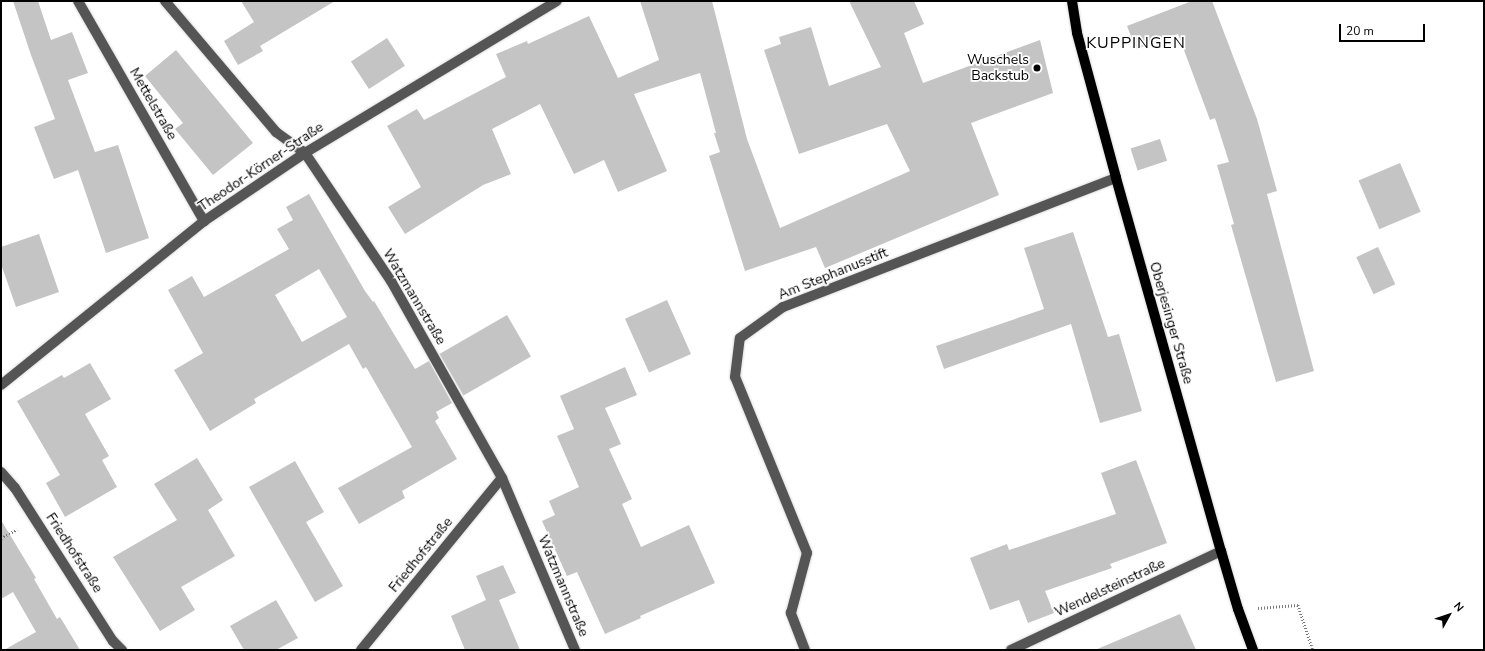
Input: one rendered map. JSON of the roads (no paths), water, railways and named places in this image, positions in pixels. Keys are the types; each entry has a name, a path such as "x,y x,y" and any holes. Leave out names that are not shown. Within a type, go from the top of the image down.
{"main road":[{"name":"Oberjesinger Straße","path":"1072,1 1077,33 1116,178 1221,551 1238,609 1253,650"}],"street":[{"name":"Mettelstraße","path":"78,1 204,221"},
{"name":"Watzmannstraße","path":"165,1 276,132 305,153 391,281 502,478 575,650"},
{"name":"Theodor-Körner-Straße","path":"1,386 204,221 305,153 557,1"},
{"name":"Am Stephanusstift","path":"805,650 791,613 807,553 735,377 740,338 783,308 1116,178"},
{"name":"Friedhofstraße","path":"1,472 15,488 113,641 122,650"},
{"name":"Friedhofstraße","path":"361,650 502,478"},
{"name":"Wendelsteinstraße","path":"1011,650 1221,551"}],"place":[{"name":"Wuschels Backstub","path":"1037,68"}],"district":[{"name":"KUPPINGEN","path":"1136,43"}]}
